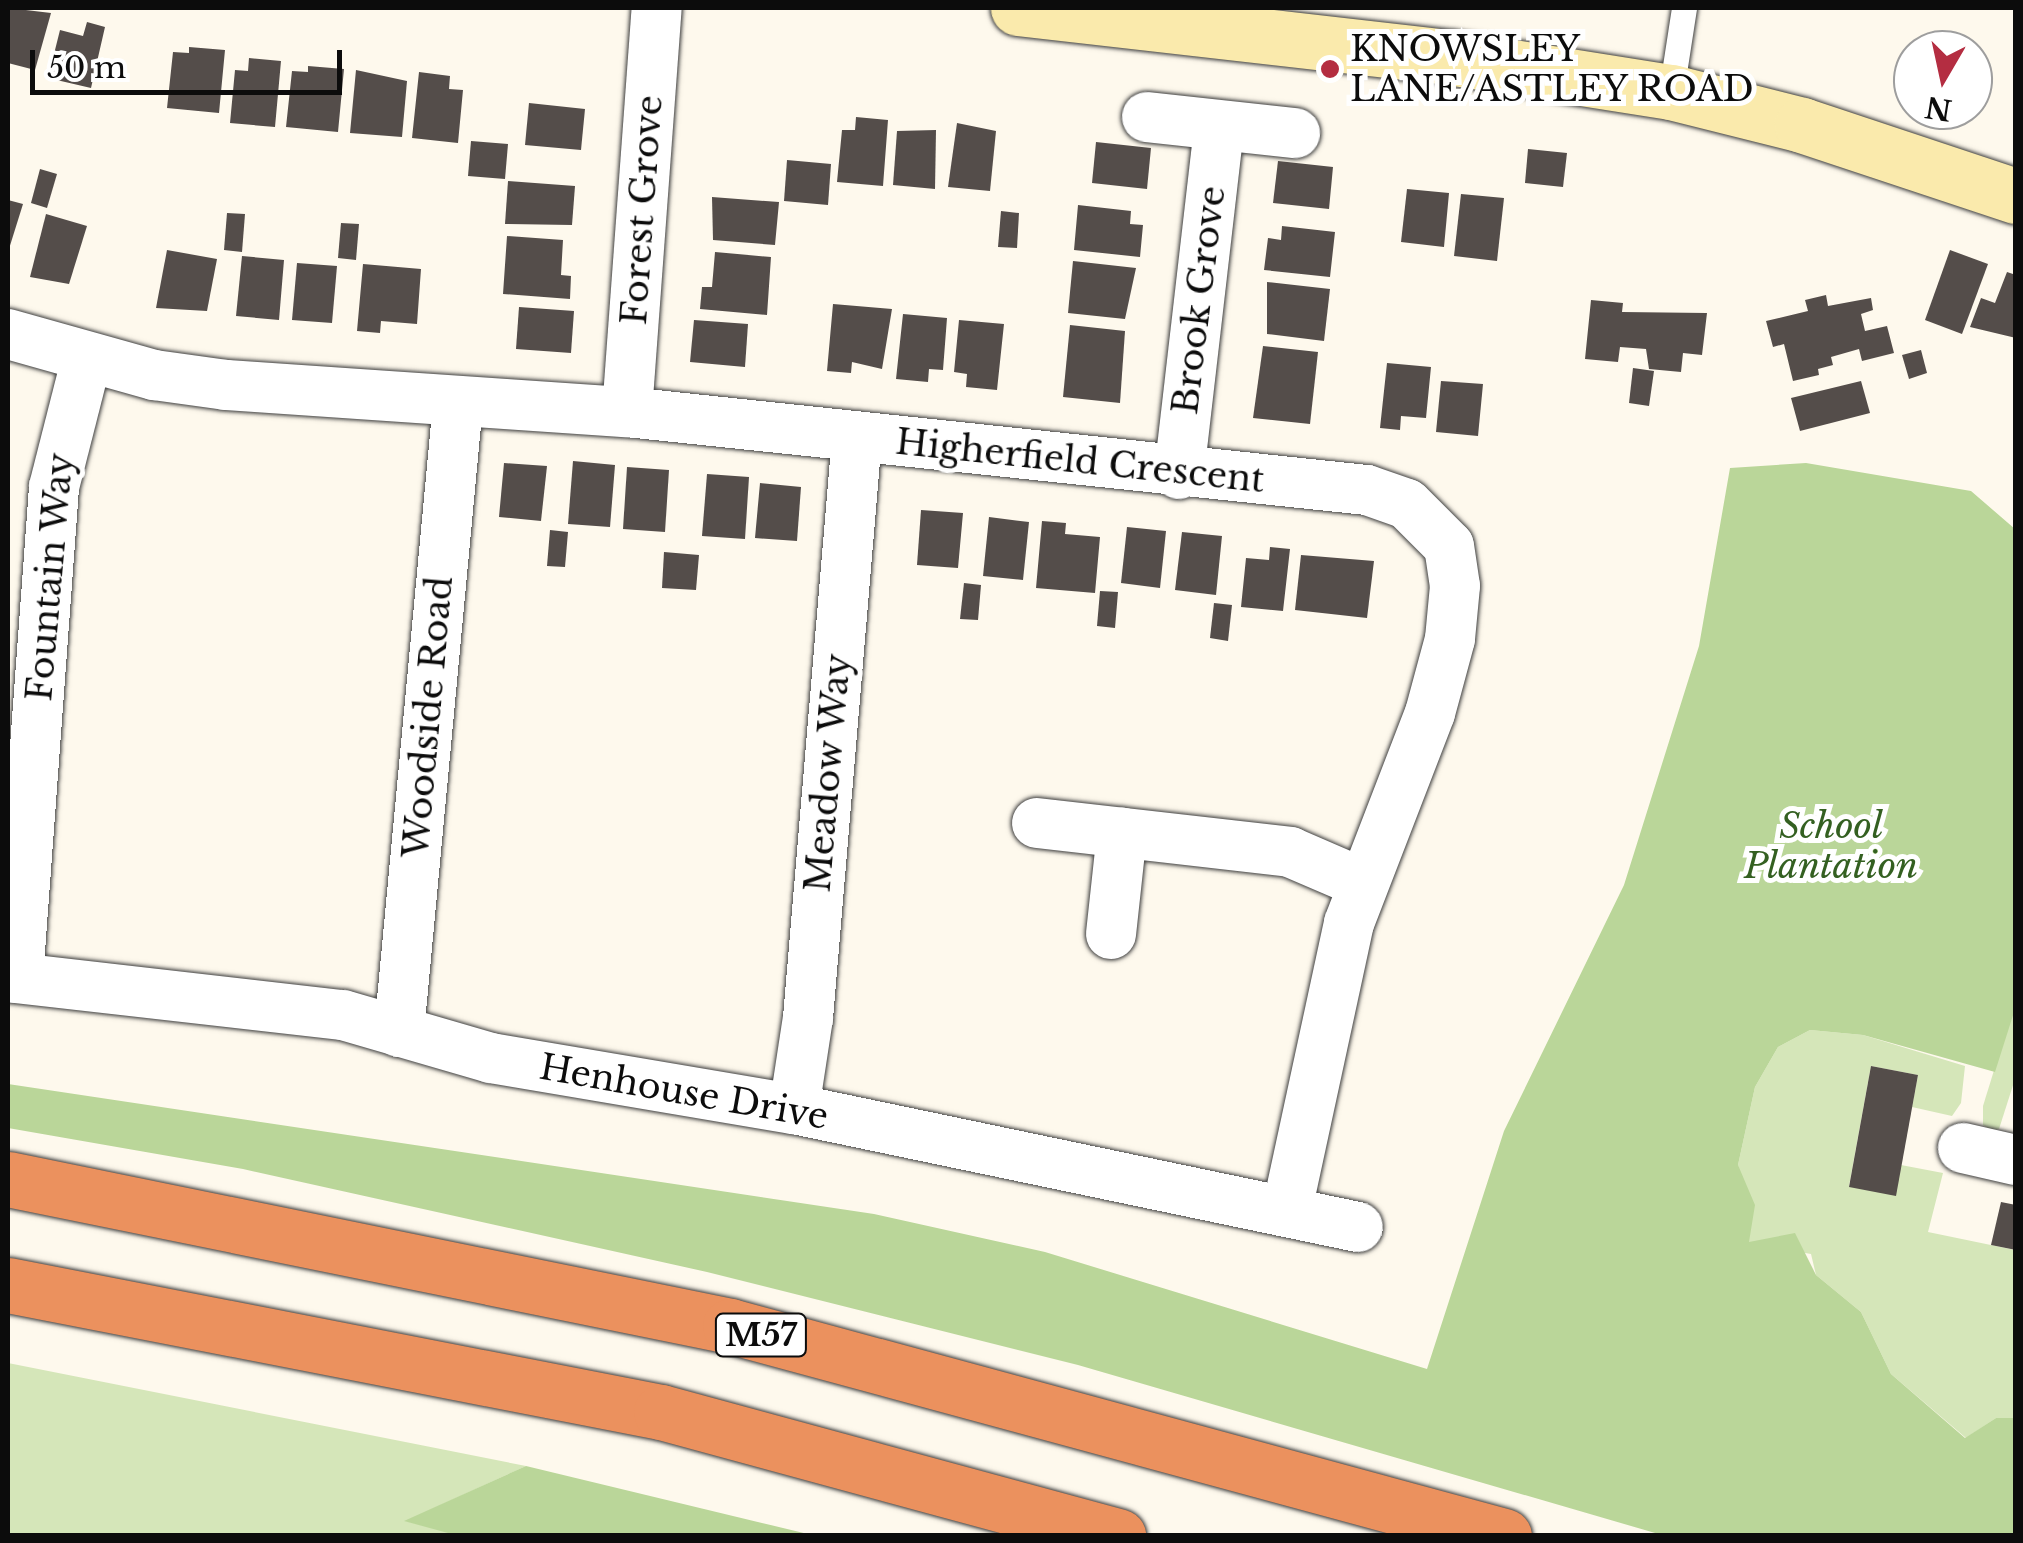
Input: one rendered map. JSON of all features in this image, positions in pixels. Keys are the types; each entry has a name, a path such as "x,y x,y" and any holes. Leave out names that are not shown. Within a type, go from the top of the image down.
{"highway":[{"name":"M57","path":"8,1178 730,1326 1504,1536"},
{"path":"8,1285 661,1412 1118,1536"}],"main road":[{"path":"1018,8 1122,12 1671,92 1802,125 2016,196"}],"street":[{"name":"Forest Grove","path":"627,412 657,8"},
{"path":"1147,117 1295,133"},
{"name":"Brook Grove","path":"1179,474 1219,126"},
{"name":"Higherfield Crescent","path":"8,334 86,358 226,385 627,412 856,436 1387,495 1424,516 1449,546 1454,608 1442,673 1362,882 1286,1210"},
{"name":"Fountain Way","path":"13,978 54,487 86,358"},
{"name":"Woodside Road","path":"399,1032 458,403"},
{"name":"Meadow Way","path":"794,1109 808,1018 856,436"},
{"path":"1037,822 1290,852 1362,882"},
{"path":"1111,934 1122,833"},
{"name":"Henhouse Drive","path":"13,978 310,1010 491,1058 794,1109 1358,1227"},
{"path":"1963,1148 2016,1160"}],"lane":[{"path":"1671,92 1684,8"}],"green space":[{"name":"School Plantation","path":"1806,463 1971,491 2015,529 2015,1009 1995,1072 1863,1035 1810,1030 1778,1047 1755,1087 1738,1165 1755,1205 1749,1242 1795,1233 1816,1275 1861,1312 1891,1374 1965,1438 1996,1418 2015,1418 2015,1535 1662,1535 1078,1365 707,1272 243,1169 8,1128 8,1084 874,1214 1045,1252 1427,1369 1504,1131 1624,885 1699,646 1730,468"},
{"path":"2013,1009 2015,1079 1999,1129 1991,1130 1983,1125 1983,1106"},
{"path":"1810,1030 1863,1035 1965,1066 1961,1103 1952,1116 1912,1107 1918,1075 1871,1066 1849,1186 1901,1165 1943,1173 1928,1232 2015,1250 2015,1418 1996,1418 1966,1438 1891,1374 1861,1312 1816,1275 1811,1254 1748,1243 1738,1165 1755,1087 1778,1047"},
{"path":"8,1363 526,1466 406,1521 459,1535 8,1535"},
{"path":"526,1466 812,1535 459,1536 404,1521"}],"building":[{"path":"9,8 51,13 35,70 8,63"},
{"path":"87,22 105,27 91,88 48,78 60,30 83,36"},
{"path":"189,47 225,50 219,113 167,108 173,52 189,53"},
{"path":"249,58 281,61 275,127 230,123 235,70 248,71"},
{"path":"308,66 344,69 338,132 286,127 292,71 308,72"},
{"path":"356,70 407,81 402,137 350,133"},
{"path":"419,72 450,76 449,89 463,90 458,143 412,138"},
{"path":"529,103 585,109 581,150 525,145"},
{"path":"856,117 888,120 883,186 837,182 842,130 855,130"},
{"path":"957,123 996,131 990,191 948,187"},
{"path":"936,130 935,189 893,185 897,131"},
{"path":"471,141 508,144 505,179 468,176"},
{"path":"1096,142 1151,148 1147,189 1092,183"},
{"path":"1528,149 1567,153 1563,187 1525,183"},
{"path":"787,160 831,164 828,205 784,201"},
{"path":"1278,161 1333,167 1329,209 1273,203"},
{"path":"40,169 57,174 47,208 31,203"},
{"path":"508,181 575,186 572,225 505,224"},
{"path":"1407,189 1449,193 1444,247 1401,242"},
{"path":"1461,194 1504,198 1497,261 1454,256"},
{"path":"712,197 779,202 775,245 713,240"},
{"path":"8,200 23,204 8,252"},
{"path":"1078,205 1131,211 1130,224 1143,225 1140,257 1074,250"},
{"path":"1001,211 1019,213 1017,248 998,247"},
{"path":"227,213 245,214 242,252 224,250"},
{"path":"46,214 87,226 69,284 30,277"},
{"path":"341,223 359,224 356,260 338,258"},
{"path":"1282,226 1335,232 1330,277 1264,270 1268,238 1281,240"},
{"path":"507,236 563,240 561,275 571,276 570,299 503,294"},
{"path":"167,250 217,259 207,311 156,308"},
{"path":"1950,250 1988,264 1962,334 1925,320"},
{"path":"715,252 771,257 767,315 700,309 702,287 712,287"},
{"path":"242,256 284,260 279,320 236,316"},
{"path":"1073,261 1136,268 1125,319 1068,313"},
{"path":"297,263 337,266 332,323 292,320"},
{"path":"363,264 421,269 417,324 381,321 380,333 357,331"},
{"path":"2007,272 2016,275 2016,338 1970,327 1981,298 1995,303"},
{"path":"1267,282 1330,289 1324,341 1267,334"},
{"path":"1826,295 1828,306 1871,298 1873,310 1861,314 1865,331 1887,326 1894,353 1862,361 1859,349 1831,357 1833,365 1818,369 1819,375 1793,381 1784,344 1773,347 1766,321 1808,311 1805,300"},
{"path":"1591,300 1623,303 1622,312 1707,313 1702,355 1683,353 1681,372 1649,369 1646,349 1620,347 1618,362 1585,359"},
{"path":"833,304 892,309 882,369 852,362 851,373 827,371"},
{"path":"519,307 574,311 571,353 516,349"},
{"path":"903,314 947,318 943,370 929,369 928,382 896,379"},
{"path":"694,320 748,324 745,367 690,362"},
{"path":"959,320 1004,324 997,390 966,387 967,374 954,372"},
{"path":"1070,325 1125,331 1120,403 1063,397"},
{"path":"1263,346 1318,352 1310,424 1253,418"},
{"path":"1921,350 1927,373 1909,379 1902,355"},
{"path":"1387,363 1431,367 1426,418 1401,416 1400,430 1380,428"},
{"path":"1633,368 1654,371 1649,406 1629,403"},
{"path":"1441,381 1483,384 1478,436 1436,432"},
{"path":"1861,381 1870,413 1800,431 1791,398"},
{"path":"573,461 615,465 610,527 568,524"},
{"path":"504,463 547,466 541,521 499,517"},
{"path":"627,467 669,470 665,532 623,529"},
{"path":"707,474 749,477 745,539 702,536"},
{"path":"760,483 801,487 797,541 755,538"},
{"path":"921,510 963,513 958,568 917,565"},
{"path":"989,517 1029,522 1023,580 983,576"},
{"path":"1042,521 1066,523 1065,534 1100,537 1095,593 1036,588"},
{"path":"1127,527 1166,531 1160,588 1121,583"},
{"path":"550,530 568,532 565,567 547,566"},
{"path":"1182,532 1222,536 1216,595 1175,590"},
{"path":"1270,547 1290,549 1283,611 1241,607 1246,558 1269,560"},
{"path":"664,552 699,555 696,590 662,588"},
{"path":"1301,555 1374,561 1367,618 1295,610"},
{"path":"964,583 981,585 978,620 960,619"},
{"path":"1100,591 1118,592 1115,628 1097,626"},
{"path":"1214,603 1232,605 1228,641 1210,638"},
{"path":"1871,1066 1918,1075 1896,1196 1849,1187"},
{"path":"2001,1202 2016,1205 2016,1250 1991,1245"}],"place":[{"name":"KNOWSLEY LANE/ASTLEY ROAD","path":"1330,69"}]}
